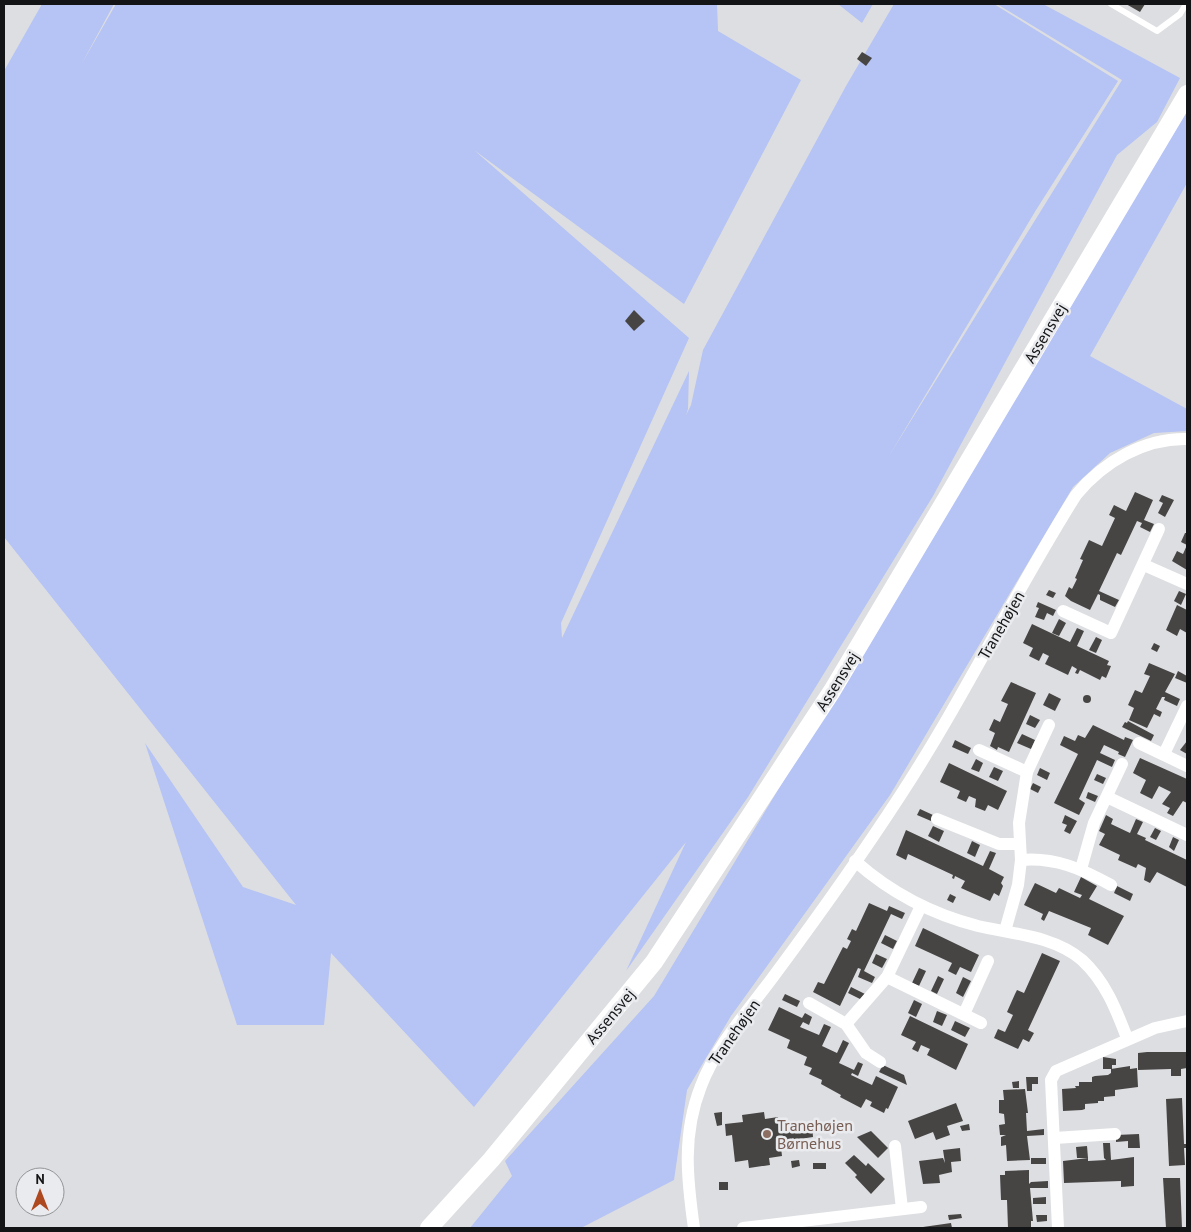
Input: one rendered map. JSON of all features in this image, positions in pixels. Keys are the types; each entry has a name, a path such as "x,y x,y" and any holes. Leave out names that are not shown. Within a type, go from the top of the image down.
{"main road":[{"name":"Assensvej","path":"429,1228 491,1160 654,962 832,691 1187,94"}],"street":[{"name":"Tranehøjen","path":"694,1228 687,1180 688,1139 693,1108 706,1074 730,1033 787,958 900,796 943,727 1076,495 1092,477 1131,452 1152,444 1187,439"},
{"path":"1063,611 1111,634 1159,529"},
{"path":"1144,564 1187,584"},
{"path":"1164,754 1187,706"},
{"path":"1005,932 1018,885 1021,860 1019,844 1020,806 1027,772 1049,725"},
{"path":"1139,743 1187,766"},
{"path":"979,750 1027,772"},
{"path":"1081,869 1094,823 1122,764"},
{"path":"1107,797 1187,835"},
{"path":"937,819 1000,844 1019,844"},
{"path":"1021,860 1040,858 1081,869 1111,885"},
{"path":"855,861 876,880 921,906 978,926 1039,939 1061,947 1080,959 1095,974 1108,992 1128,1038"},
{"path":"846,1024 887,977 921,906"},
{"path":"964,1014 988,961"},
{"path":"887,977 981,1023"},
{"path":"809,1003 832,1014 846,1024 866,1053 880,1062"},
{"path":"1058,1228 1051,1080 1056,1070 1128,1038 1155,1028 1187,1021"},
{"path":"1055,1138 1115,1134"},
{"path":"895,1146 902,1209"},
{"path":"748,1228 921,1206"}],"lane":[{"path":"1111,4 1157,31 1180,14 1186,4"}],"shaded area":[{"path":"42,4 114,4 81,65 116,4 717,4 718,31 801,80 684,304 474,150 689,338 561,623 562,638 689,371 688,409 686,415 691,405 703,350 846,86 894,4 994,4 1118,81 1036,210 889,456 1122,80 997,4 1043,4 1180,78 1157,122 1117,155 933,496 748,797 626,971 686,842 474,1107 331,953 324,1025 237,1025 145,743 243,887 296,905 4,537 4,71"},
{"path":"838,4 873,4 862,23"},
{"path":"1187,110 1187,183 1090,356 1187,409 1187,431 1154,433 1110,453 1073,487 890,795 731,1016 687,1090 674,1180 581,1228 470,1228 512,1176 505,1161 654,996"}],"building":[{"path":"1126,4 1145,4 1140,12"},
{"path":"862,52 872,58 866,66 857,59"},
{"path":"634,310 645,321 634,331 625,321"},
{"path":"1135,492 1153,500 1144,520 1154,524 1150,532 1140,527 1142,523 1137,521 1121,555 1117,553 1099,591 1119,600 1115,607 1100,600 1100,595 1098,594 1090,610 1071,601 1065,596 1069,587 1072,589 1077,579 1075,578 1083,560 1080,559 1089,540 1102,546 1115,518 1109,515 1114,505 1126,511"},
{"path":"1162,495 1174,500 1165,517 1158,513 1163,503 1159,501"},
{"path":"1185,533 1187,533 1187,545 1181,542"},
{"path":"1187,545 1187,570 1172,561 1177,551 1183,554"},
{"path":"1049,590 1056,593 1053,598 1046,595"},
{"path":"1179,591 1186,594 1181,605 1174,601"},
{"path":"1038,602 1056,610 1053,616 1047,613 1044,620 1035,617 1039,608 1036,607"},
{"path":"1177,605 1187,610 1187,633 1180,629 1177,636 1166,630"},
{"path":"1059,619 1066,623 1059,636 1052,633"},
{"path":"1032,624 1070,642 1077,628 1084,631 1077,646 1109,661 1107,665 1111,666 1106,678 1102,676 1100,680 1080,670 1078,674 1075,673 1077,669 1072,666 1068,675 1045,664 1049,656 1043,653 1039,661 1029,656 1033,648 1023,643"},
{"path":"1096,637 1102,640 1096,653 1089,650"},
{"path":"1154,643 1160,646 1157,652 1151,649"},
{"path":"1149,663 1175,674 1165,692 1180,699 1177,706 1164,700 1165,697 1162,697 1156,709 1162,712 1160,717 1154,714 1147,728 1129,720 1134,708 1128,705 1135,690 1142,693 1150,676 1144,674"},
{"path":"1178,671 1187,676 1187,683 1175,678"},
{"path":"1011,682 1036,693 1009,752 998,747 997,750 990,746 995,733 989,730 994,719 1000,722 1008,704 1001,701"},
{"path":"1049,693 1061,699 1055,711 1043,705"},
{"path":"1087,695 1091,699 1087,703 1083,699"},
{"path":"1030,715 1040,720 1035,728 1026,724"},
{"path":"1128,721 1154,735 1151,741 1122,727"},
{"path":"1093,725 1124,740 1125,737 1133,740 1125,757 1104,745 1100,753 1115,760 1112,767 1097,760 1079,799 1085,803 1079,815 1054,803 1078,754 1060,745 1064,736 1075,741 1078,735 1085,738"},
{"path":"1022,734 1035,740 1031,749 1017,743"},
{"path":"955,740 971,748 968,754 952,747"},
{"path":"1187,741 1187,754 1180,750"},
{"path":"1140,758 1187,779 1187,803 1183,801 1173,816 1167,813 1170,808 1162,804 1171,792 1159,786 1152,799 1140,793 1146,780 1133,773"},
{"path":"976,759 983,763 979,772 971,769"},
{"path":"949,763 1007,791 998,810 988,805 985,811 975,807 976,799 969,796 966,802 957,798 960,791 940,782"},
{"path":"994,767 1003,771 998,781 989,777"},
{"path":"1040,768 1050,773 1047,780 1037,775"},
{"path":"1097,774 1106,778 1103,784 1094,780"},
{"path":"1033,783 1041,787 1038,793 1030,789"},
{"path":"1088,792 1098,796 1095,802 1086,798"},
{"path":"920,809 933,815 931,821 917,815"},
{"path":"1065,815 1077,821 1070,834 1064,831 1067,825 1062,823"},
{"path":"1106,815 1113,819 1111,824 1130,833 1136,819 1143,822 1137,834 1146,838 1145,840 1187,860 1187,887 1157,872 1150,883 1144,880 1146,868 1138,864 1136,868 1118,860 1120,855 1099,845 1105,834 1099,831"},
{"path":"933,826 944,831 939,842 928,836"},
{"path":"1155,828 1161,831 1156,840 1150,837"},
{"path":"906,830 983,866 990,851 996,853 989,869 1004,877 999,896 994,893 990,901 961,888 965,881 955,876 954,879 952,878 953,875 908,854 906,860 896,855"},
{"path":"1173,837 1179,840 1174,851 1169,847"},
{"path":"972,841 980,845 975,857 967,853"},
{"path":"1081,877 1097,886 1089,899 1124,916 1108,945 1088,935 1091,928 1049,911 1044,921 1041,919 1043,914 1024,905 1035,883 1056,893 1059,888 1080,898 1082,895 1074,892"},
{"path":"1117,886 1133,894 1130,901 1114,893"},
{"path":"950,894 956,897 953,903 947,900"},
{"path":"869,903 887,911 889,906 905,913 902,919 891,914 864,971 875,977 872,983 858,977 861,969 858,968 840,1006 813,992 818,982 824,984 843,947 847,949 851,941 847,939 852,929 856,931"},
{"path":"923,928 979,955 971,972 960,967 956,975 948,971 952,963 915,946"},
{"path":"885,935 897,941 893,949 881,943"},
{"path":"1042,953 1060,961 1028,1030 1034,1033 1029,1042 1023,1039 1018,1049 994,1038 998,1029 1005,1032 1013,1015 1007,1012 1015,994 1017,990 1024,993"},
{"path":"876,954 887,959 882,968 872,963"},
{"path":"919,968 926,971 919,986 912,983"},
{"path":"938,976 944,979 937,994 931,991"},
{"path":"963,977 971,981 963,997 956,993"},
{"path":"851,987 865,994 862,1000 848,993"},
{"path":"785,994 800,1001 797,1007 782,1000"},
{"path":"914,1000 922,1004 916,1017 908,1013"},
{"path":"779,1007 802,1018 805,1013 812,1017 809,1025 803,1022 800,1027 819,1035 824,1024 831,1027 822,1046 837,1053 843,1040 849,1043 839,1063 854,1070 858,1062 863,1064 858,1076 852,1073 851,1075 872,1085 876,1076 898,1087 888,1109 886,1108 884,1113 870,1106 872,1102 866,1099 861,1108 840,1097 841,1095 821,1084 822,1080 809,1074 812,1068 804,1065 807,1057 787,1048 790,1040 768,1030"},
{"path":"937,1011 947,1015 942,1026 933,1022"},
{"path":"910,1016 968,1044 956,1070 927,1055 930,1049 921,1045 918,1052 912,1049 916,1042 901,1035"},
{"path":"955,1021 970,1028 965,1037 951,1030"},
{"path":"1187,1052 1187,1068 1181,1069 1181,1076 1171,1076 1171,1069 1138,1070 1138,1053"},
{"path":"1103,1057 1116,1059 1116,1065 1112,1065 1112,1069 1103,1069"},
{"path":"883,1065 904,1075 907,1085 879,1072"},
{"path":"1130,1066 1130,1069 1137,1068 1138,1087 1115,1090 1115,1096 1104,1097 1104,1101 1098,1101 1098,1103 1085,1104 1085,1109 1082,1110 1063,1111 1062,1089 1076,1088 1075,1086 1079,1086 1079,1082 1092,1082 1092,1077 1108,1075 1111,1073 1111,1069"},
{"path":"1026,1077 1038,1077 1038,1084 1032,1084 1032,1091 1027,1091"},
{"path":"1019,1081 1019,1088 1013,1088 1012,1082"},
{"path":"1025,1089 1028,1113 1026,1113 1027,1131 1044,1129 1044,1135 1027,1136 1030,1160 1007,1161 1006,1145 1001,1146 1001,1137 1006,1135 1000,1135 999,1125 1005,1124 1004,1114 999,1113 999,1100 1004,1100 1003,1090"},
{"path":"1182,1098 1184,1144 1187,1144 1187,1148 1184,1148 1185,1165 1169,1166 1166,1099"},
{"path":"956,1103 963,1121 947,1126 950,1135 936,1140 933,1132 915,1139 908,1121"},
{"path":"722,1112 722,1125 717,1126 714,1113"},
{"path":"764,1112 765,1119 778,1117 779,1133 785,1132 785,1127 812,1123 813,1137 787,1141 786,1138 780,1139 782,1156 769,1158 770,1165 749,1168 748,1160 735,1162 732,1135 726,1136 725,1124 743,1122 742,1115"},
{"path":"969,1124 970,1130 962,1131 960,1126"},
{"path":"871,1131 888,1148 878,1158 857,1137"},
{"path":"1139,1134 1140,1148 1128,1148 1128,1141 1116,1142 1116,1135"},
{"path":"1103,1143 1110,1143 1111,1160 1134,1157 1134,1186 1121,1187 1121,1181 1064,1183 1063,1161 1088,1158 1088,1161 1106,1160 1104,1158"},
{"path":"1087,1146 1088,1158 1077,1158 1076,1147"},
{"path":"960,1148 961,1161 951,1162 952,1172 939,1175 940,1183 923,1184 919,1161 943,1158 945,1163 943,1150"},
{"path":"854,1155 866,1166 868,1163 885,1179 871,1194 845,1163"},
{"path":"1031,1158 1046,1158 1046,1164 1031,1164"},
{"path":"799,1160 800,1166 792,1168 791,1161"},
{"path":"813,1163 826,1163 826,1169 813,1169"},
{"path":"1029,1170 1029,1184 1031,1182 1048,1181 1048,1188 1030,1188 1033,1221 1031,1221 1031,1228 1008,1228 1007,1200 1001,1200 1000,1175 1005,1175 1005,1171"},
{"path":"1163,1178 1180,1178 1182,1228 1166,1228"},
{"path":"719,1182 728,1182 728,1190 719,1190"},
{"path":"1046,1197 1046,1204 1033,1204 1033,1198"},
{"path":"961,1214 962,1218 949,1220 948,1215"},
{"path":"1036,1215 1047,1215 1047,1221 1037,1222"},
{"path":"951,1223 952,1228 923,1228 923,1227"}],"place":[{"name":"Tranehøjen Børnehus","path":"767,1134"}]}
